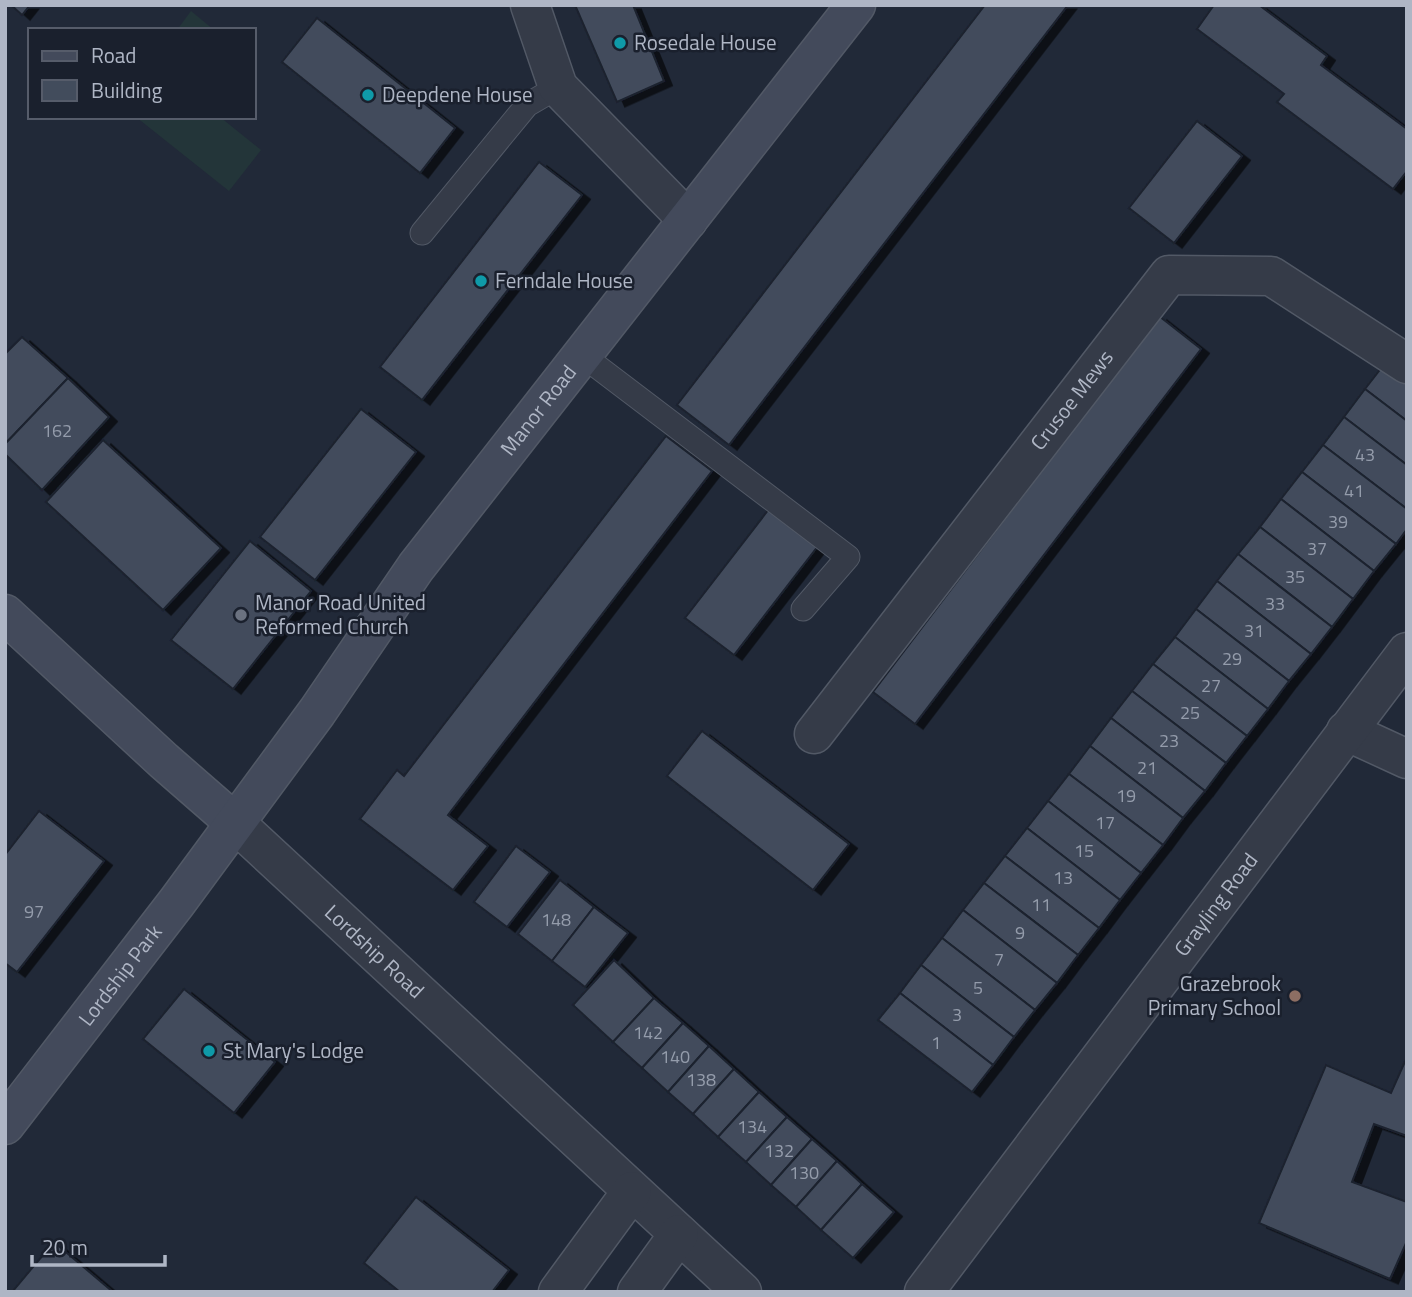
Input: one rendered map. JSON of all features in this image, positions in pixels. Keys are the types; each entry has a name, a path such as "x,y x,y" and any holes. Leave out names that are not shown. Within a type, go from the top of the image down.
{"main road":[{"name":"Manor Road","path":"233,822 317,712 416,567 856,5"},
{"name":"Lordship Road","path":"5,614 233,822"},
{"name":"Lordship Park","path":"5,1125 177,902 233,822"}],"street":[{"path":"530,5 558,87 688,220"},
{"name":"Crusoe Mews","path":"814,734 1169,275 1271,276 1407,364"},
{"name":"Grayling Road","path":"924,1292 1407,652"},
{"path":"1346,731 1407,759"},
{"name":"Lordship Road","path":"233,822 742,1292"},
{"path":"558,1292 632,1191"},
{"path":"637,1292 678,1234"}],"lane":[{"path":"422,233 527,105 558,87"},
{"path":"583,355 848,557 803,609"}],"shaded area":[{"path":"191,11 212,28 178,28"},
{"path":"139,119 222,119 261,150 229,191"}],"building":[{"path":"11,5 30,5 22,15"},
{"name":"Rosedale House","path":"575,5 633,5 664,81 617,102"},
{"path":"985,5 1068,5 729,445 677,405"},
{"path":"1214,5 1259,5 1327,56 1321,65 1407,129 1407,171 1393,189 1277,102 1284,94 1197,29"},
{"name":"Deepdene House","path":"317,18 455,128 420,173 282,62"},
{"path":"1197,121 1242,156 1174,243 1129,208"},
{"name":"Ferndale House","path":"539,162 582,195 422,400 380,367"},
{"path":"1159,316 1201,349 915,724 873,692"},
{"path":"22,337 68,378 5,444 5,354"},
{"path":"1386,362 1407,378 1407,421 1365,389"},
{"path":"68,378 109,417 42,490 5,454 5,444"},
{"path":"1365,389 1407,421 1407,465 1344,417"},
{"path":"361,409 416,452 315,580 260,537"},
{"path":"1344,417 1407,465 1407,509 1323,445"},
{"path":"666,436 712,471 448,815 488,846 453,890 360,819 397,770 404,776"},
{"path":"103,440 221,548 163,610 46,502"},
{"path":"1323,445 1407,509 1407,529 1396,544 1302,472"},
{"path":"1302,472 1396,544 1374,571 1281,499"},
{"path":"1281,499 1374,571 1353,599 1260,527"},
{"path":"769,509 818,546 734,655 685,618"},
{"path":"1260,527 1353,599 1332,627 1238,554"},
{"name":"Manor Road United Reformed Church","path":"250,541 311,591 233,689 171,640"},
{"path":"1238,554 1332,627 1311,654 1217,581"},
{"path":"1217,581 1311,654 1289,681 1196,609"},
{"path":"1196,609 1289,681 1268,709 1175,637"},
{"path":"1175,637 1268,709 1247,736 1153,664"},
{"path":"1153,664 1247,736 1226,763 1132,691"},
{"path":"1132,691 1226,763 1205,791 1111,718"},
{"path":"1111,718 1205,791 1183,818 1090,746"},
{"path":"702,731 849,844 813,890 667,776"},
{"path":"1090,746 1183,818 1163,845 1069,774"},
{"path":"1069,774 1163,845 1141,873 1048,801"},
{"path":"1048,801 1141,873 1120,900 1027,828"},
{"path":"39,811 104,861 17,972 5,963 5,855"},
{"path":"1027,828 1120,900 1099,928 1005,856"},
{"path":"516,846 550,872 507,927 474,902"},
{"path":"1005,856 1099,928 1078,955 984,883"},
{"path":"560,880 594,907 552,961 518,934"},
{"path":"984,883 1078,955 1057,983 963,910"},
{"path":"594,907 628,933 585,987 552,961"},
{"path":"963,910 1057,983 1035,1010 942,938"},
{"path":"942,938 1035,1010 1014,1037 921,965"},
{"path":"614,960 654,998 613,1042 573,1005"},
{"path":"921,965 1014,1037 993,1065 900,993"},
{"name":"St Mary's Lodge","path":"184,989 275,1062 234,1113 143,1039"},
{"path":"900,993 993,1065 972,1092 878,1020"},
{"path":"654,998 683,1023 642,1068 613,1042"},
{"path":"683,1023 709,1046 668,1092 642,1068"},
{"path":"709,1046 734,1069 693,1114 668,1092"},
{"path":"1407,1057 1407,1136 1374,1124 1352,1182 1407,1202 1407,1241 1390,1279 1259,1223 1326,1065 1391,1093"},
{"path":"734,1069 759,1092 718,1137 693,1114"},
{"path":"759,1092 787,1117 746,1162 718,1137"},
{"path":"787,1117 812,1139 771,1185 746,1162"},
{"path":"812,1139 837,1161 796,1207 771,1185"},
{"path":"837,1161 862,1184 821,1230 796,1207"},
{"path":"862,1184 894,1212 853,1258 821,1230"},
{"path":"416,1197 509,1270 492,1292 400,1292 364,1263"},
{"path":"54,1242 113,1292 12,1292"}],"place":[{"name":"Rosedale House","path":"620,43"},
{"name":"Deepdene House","path":"368,95"},
{"name":"Ferndale House","path":"481,281"},
{"name":"Manor Road United Reformed Church","path":"241,615"},
{"name":"Grazebrook Primary School","path":"1295,996"},
{"name":"St Mary's Lodge","path":"209,1051"}]}
